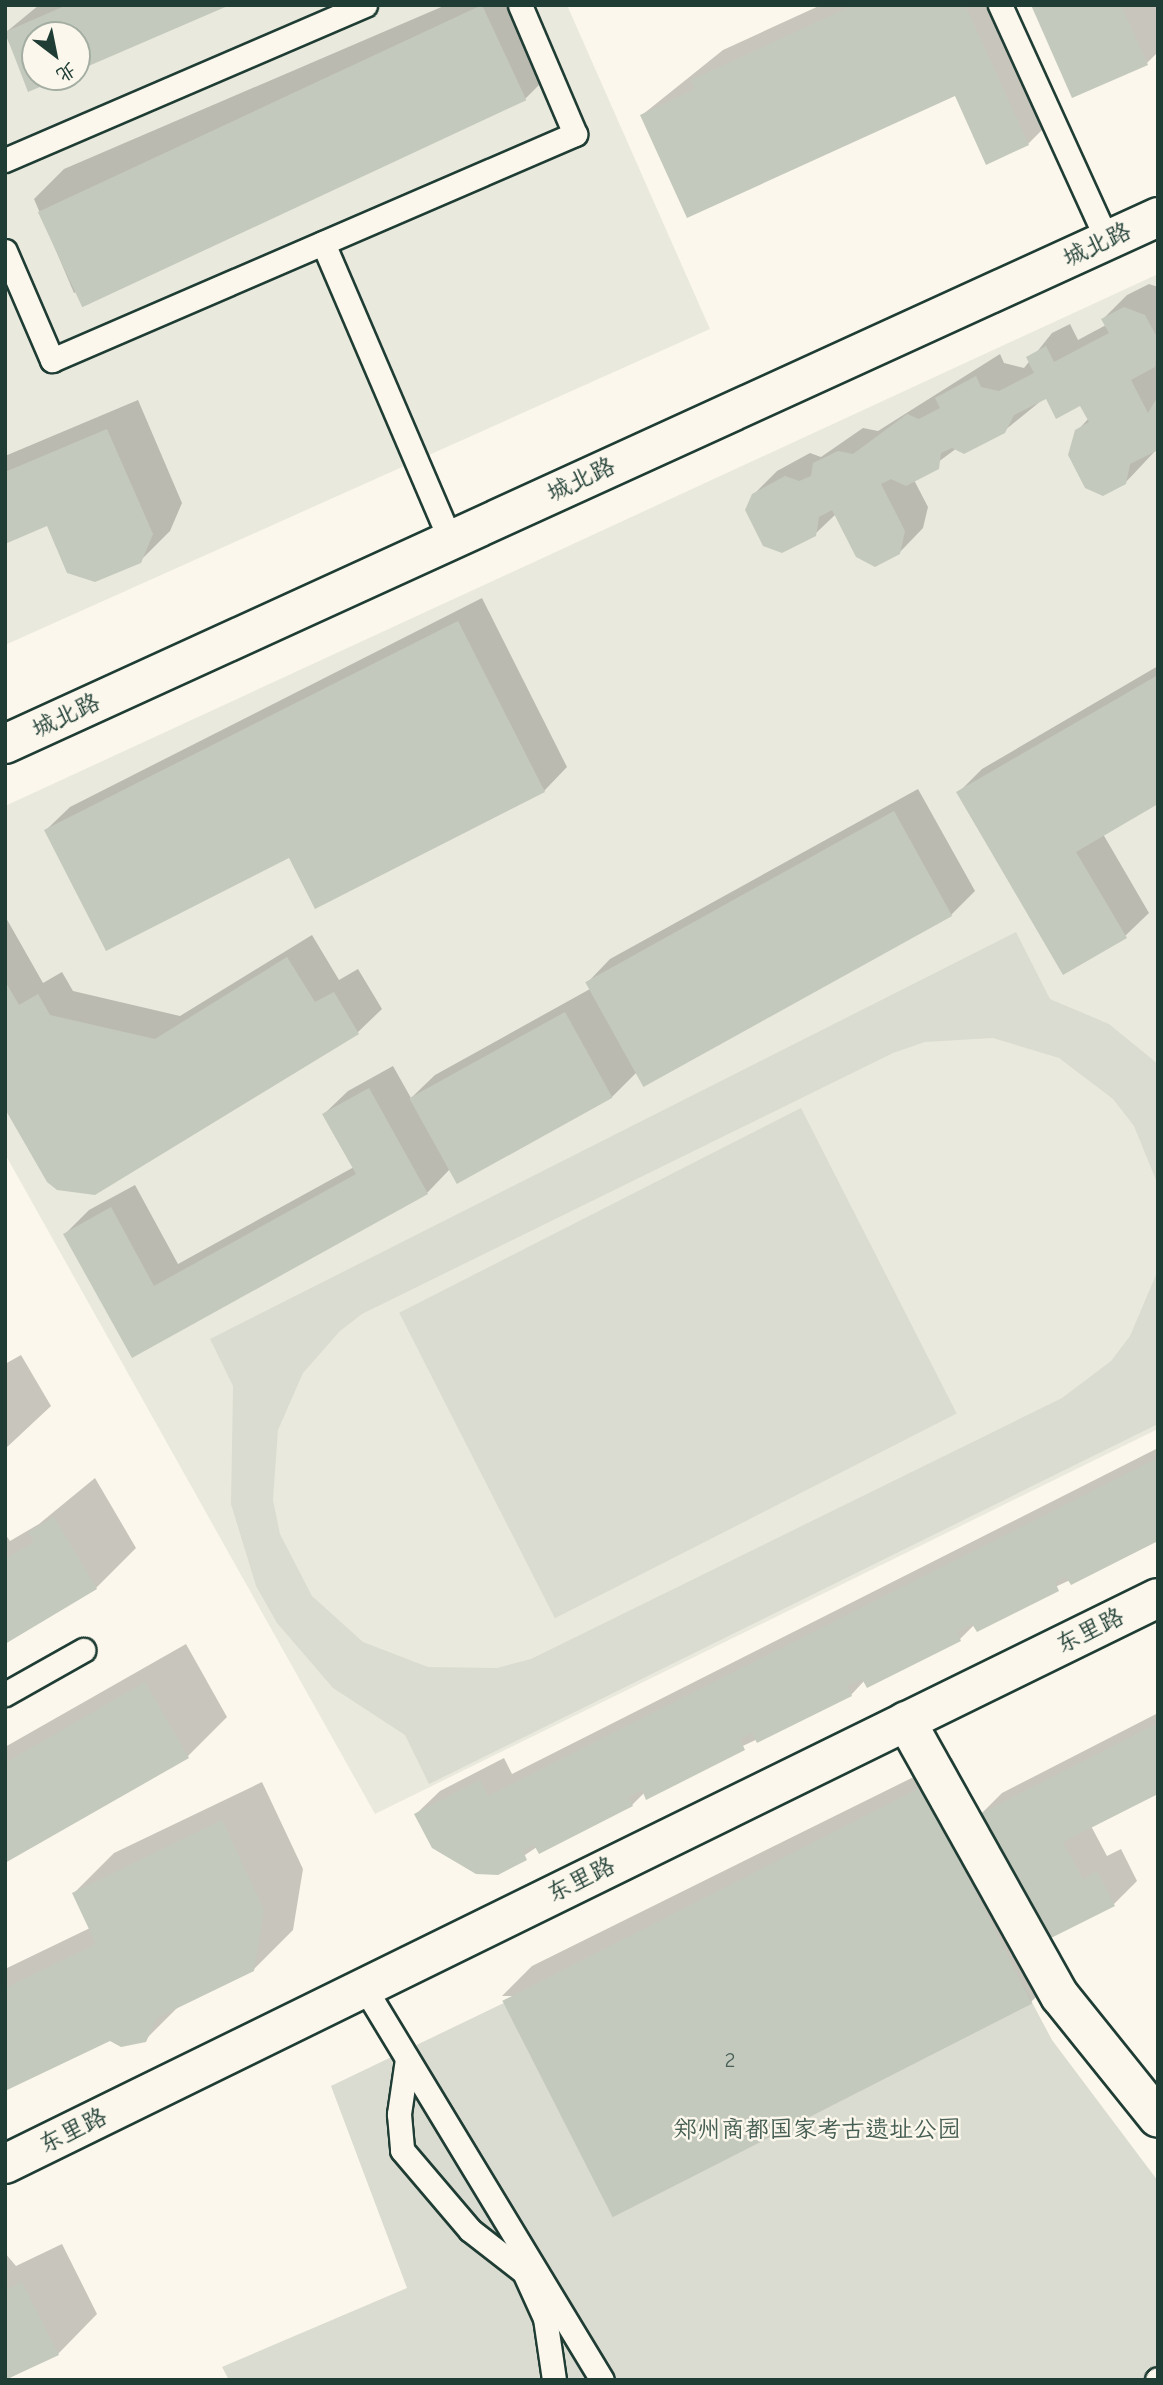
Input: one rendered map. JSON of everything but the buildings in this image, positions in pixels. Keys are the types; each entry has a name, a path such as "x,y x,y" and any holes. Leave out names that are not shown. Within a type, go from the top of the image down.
{"street":[{"name":"城北路","path":"5,744 1158,217"},
{"name":"东里路","path":"5,2164 1158,1598"},
{"path":"906,1721 1060,1996 1158,2118"}],"lane":[{"path":"5,160 365,5"},
{"path":"5,251 52,360 575,134 520,5"},
{"path":"1000,5 1107,240"},
{"path":"323,243 450,540"},
{"path":"5,1694 83,1650"},
{"path":"364,1987 601,2380"},
{"path":"407,2059 399,2114 402,2150 470,2230 524,2272 545,2318 554,2380"}],"shaded area":[{"path":"5,5 567,5 710,329 5,645"},
{"path":"1158,274 1158,1429 375,1814 5,1154 5,806"}],"green space":[{"path":"1016,932 1050,999 1109,1024 1158,1064 1158,1185 1134,1126 1113,1099 1059,1058 993,1038 925,1042 893,1053 362,1314 340,1331 303,1373 278,1430 273,1500 280,1534 312,1596 363,1642 428,1667 497,1668 531,1659 1062,1398 1111,1361 1130,1336 1158,1270 1158,1424 429,1784 405,1735 333,1688 277,1623 256,1586 231,1504 233,1386 210,1339"},
{"path":"801,1108 957,1414 555,1618 399,1313"},
{"name":"郑州商都国家考古遗址公园","path":"925,1801 1052,2040 1158,2181 1158,2380 229,2380 222,2367 407,2288 331,2086"}]}
